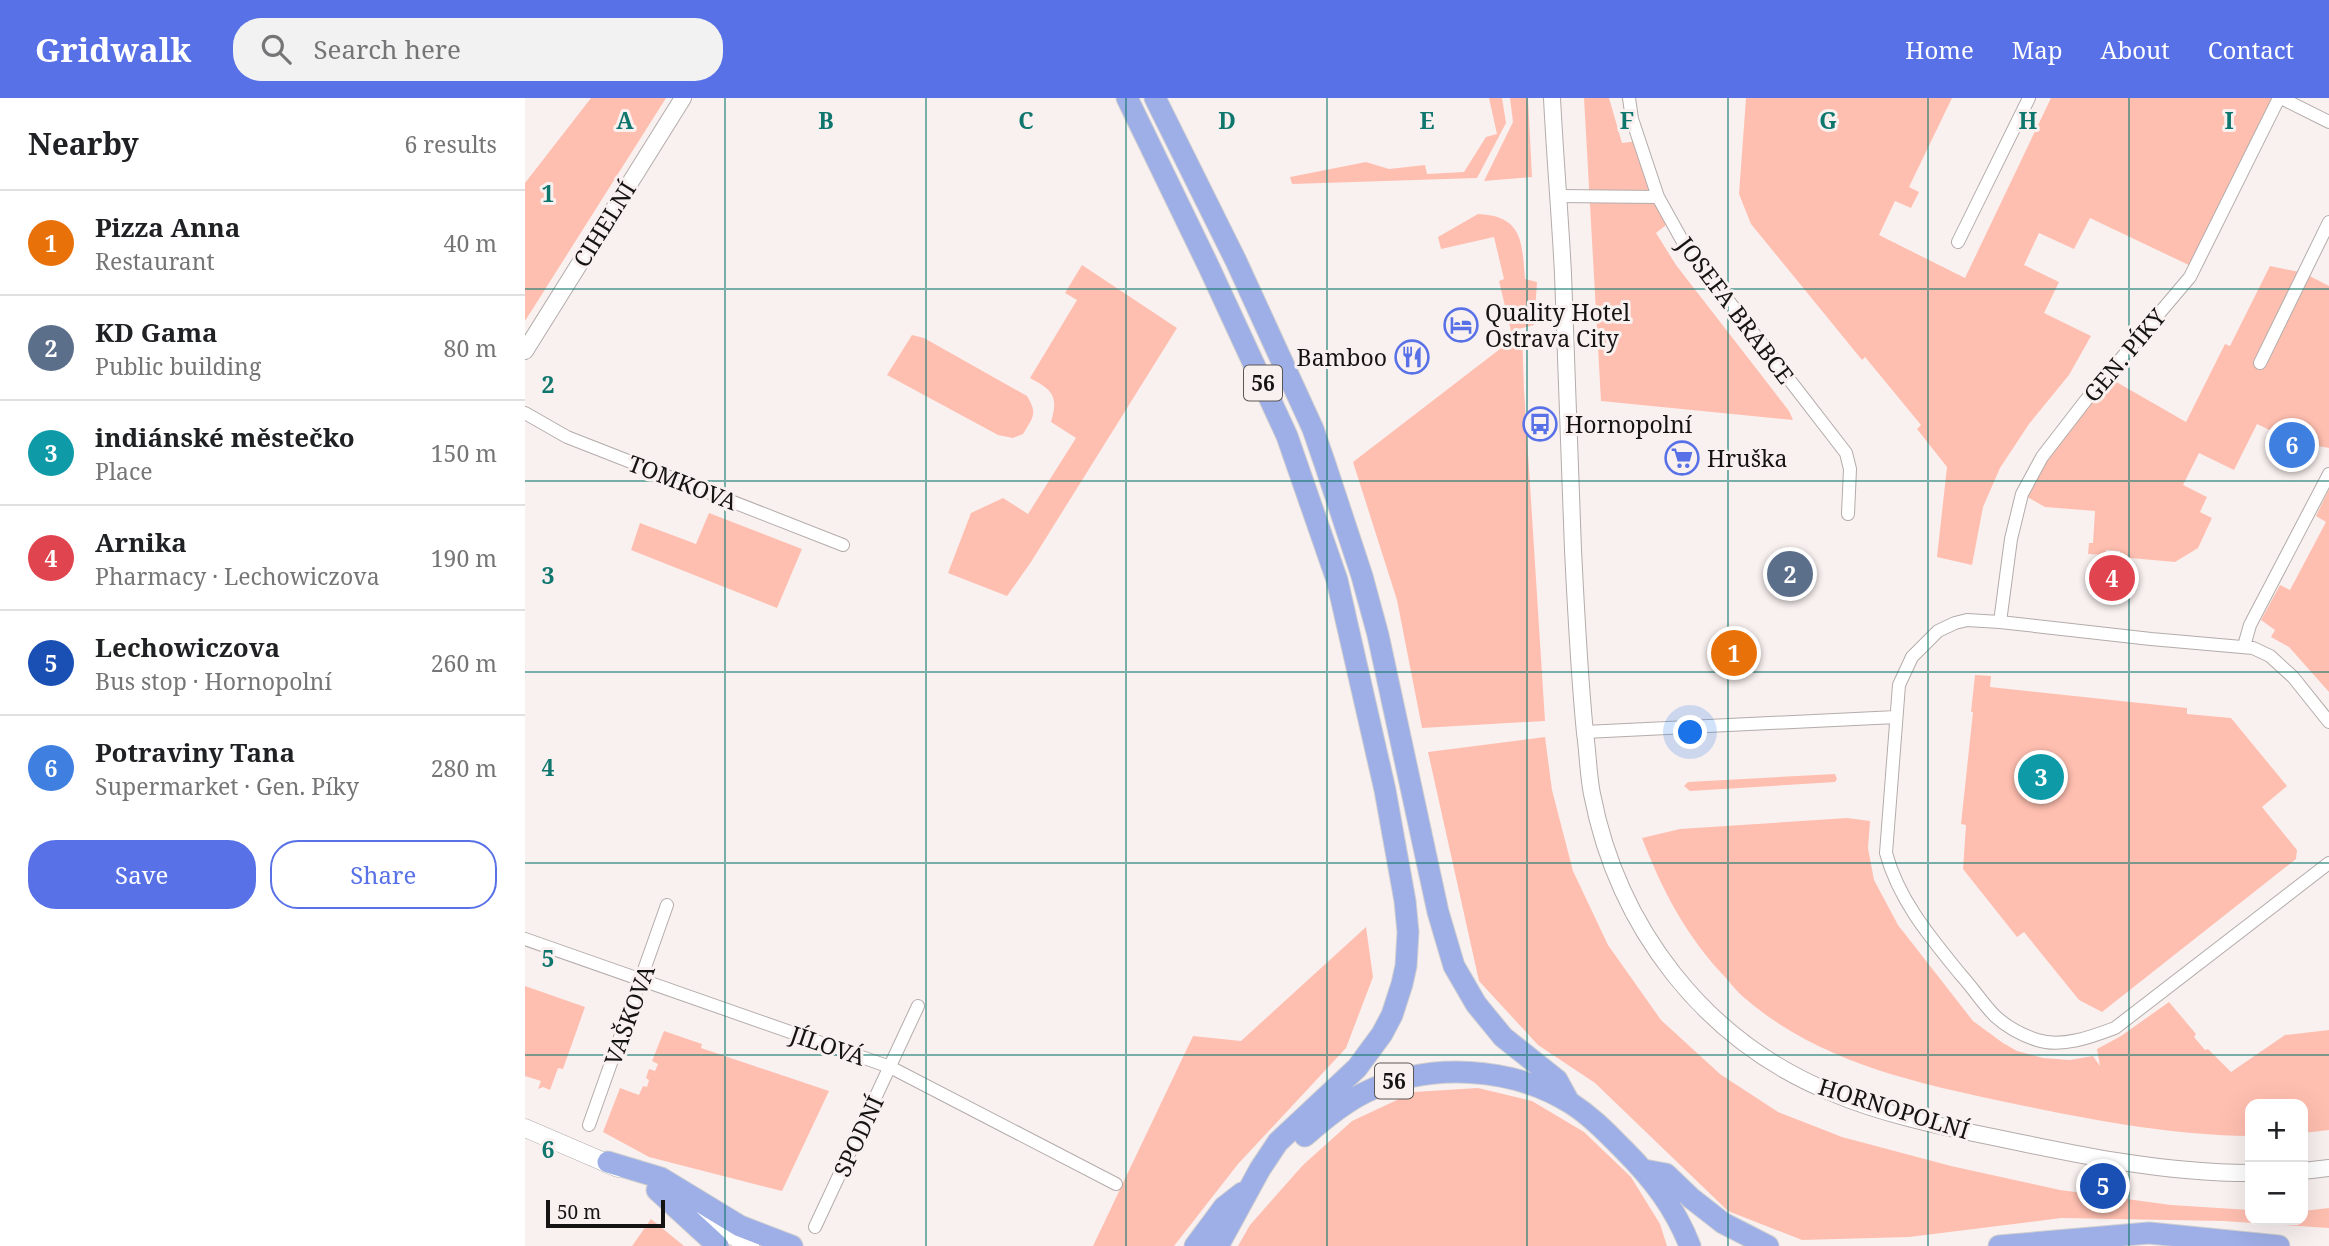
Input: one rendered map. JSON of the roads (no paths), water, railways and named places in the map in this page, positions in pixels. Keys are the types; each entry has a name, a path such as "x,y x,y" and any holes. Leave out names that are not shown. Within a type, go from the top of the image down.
{"highway":[{"name":"56","path":"1127,98 1287,436 1337,580 1385,790 1408,932 1406,966 1392,1016 1371,1052 1278,1142 1218,1246"},
{"name":"56","path":"1155,98 1236,261 1313,429 1362,576 1438,912 1454,966 1483,1012 1503,1037 1557,1080 1569,1102"},
{"name":"56","path":"1250,1188 1323,1121 1364,1093 1388,1083 1438,1073 1491,1074 1544,1090 1569,1102 1590,1117 1655,1176 1682,1225 1690,1246"},
{"path":"608,1162 661,1178 740,1226 792,1246"},
{"path":"1655,1176 1691,1198 1723,1223 1768,1246"},
{"path":"1195,1246 1224,1207 1250,1188"},
{"path":"663,1193 718,1246"},
{"path":"1999,1246 2149,1233 2279,1246"}],"main road":[{"path":"525,1128 608,1162 750,1246"},
{"path":"663,1193 737,1246"}],"street":[{"name":"CIHELNÍ","path":"525,351 683,98"},
{"name":"HORNOPOLNÍ","path":"1552,98 1580,688 1591,790 1598,821 1616,873 1645,932 1672,973 1723,1028 1762,1057 1833,1093 1880,1109 1956,1129 2056,1150 2145,1166 2245,1173"},
{"name":"JOSEFA BRABCE","path":"1629,98 1632,119 1658,197 1683,242 1846,453 1850,469 1848,514"},
{"path":"1958,242 2029,98"},
{"name":"GEN. PÍKY","path":"2000,622 2011,540 2022,494 2042,457 2086,400 2190,277 2280,98 2329,122"},
{"path":"1557,196 1658,197"},
{"path":"2260,363 2329,222"},
{"name":"TOMKOVA","path":"525,413 567,437 843,545"},
{"path":"2244,646 2250,625 2329,474"},
{"path":"2329,722 2293,677 2270,656 2244,646 1967,620 1938,631 1926,642 1912,657 1899,685 1887,853 1891,872 1921,925 1996,1017 2015,1031 2039,1041 2063,1042 2091,1037 2115,1028 2329,863"},
{"path":"1585,732 1896,717"},
{"name":"VAŠKOVA","path":"589,1125 667,905"},
{"name":"JÍLOVÁ","path":"525,939 890,1067 1117,1184"},
{"name":"SPODNÍ","path":"815,1227 918,1006"},
{"path":"2308,1170 2329,1168"}],"place":[{"name":"Quality Hotel Ostrava City","path":"1461,325"},
{"name":"Bamboo","path":"1412,357"},
{"name":"Hornopolní","path":"1540,424"},
{"name":"Potraviny Tana","path":"2292,445"},
{"name":"Hruška","path":"1682,458"},
{"name":"KD Gama","path":"1790,574"},
{"name":"Arnika","path":"2112,578"},
{"name":"Pizza Anna","path":"1734,653"},
{"name":"indiánské městečko","path":"2041,777"},
{"name":"Lechowiczova","path":"2103,1186"}]}
